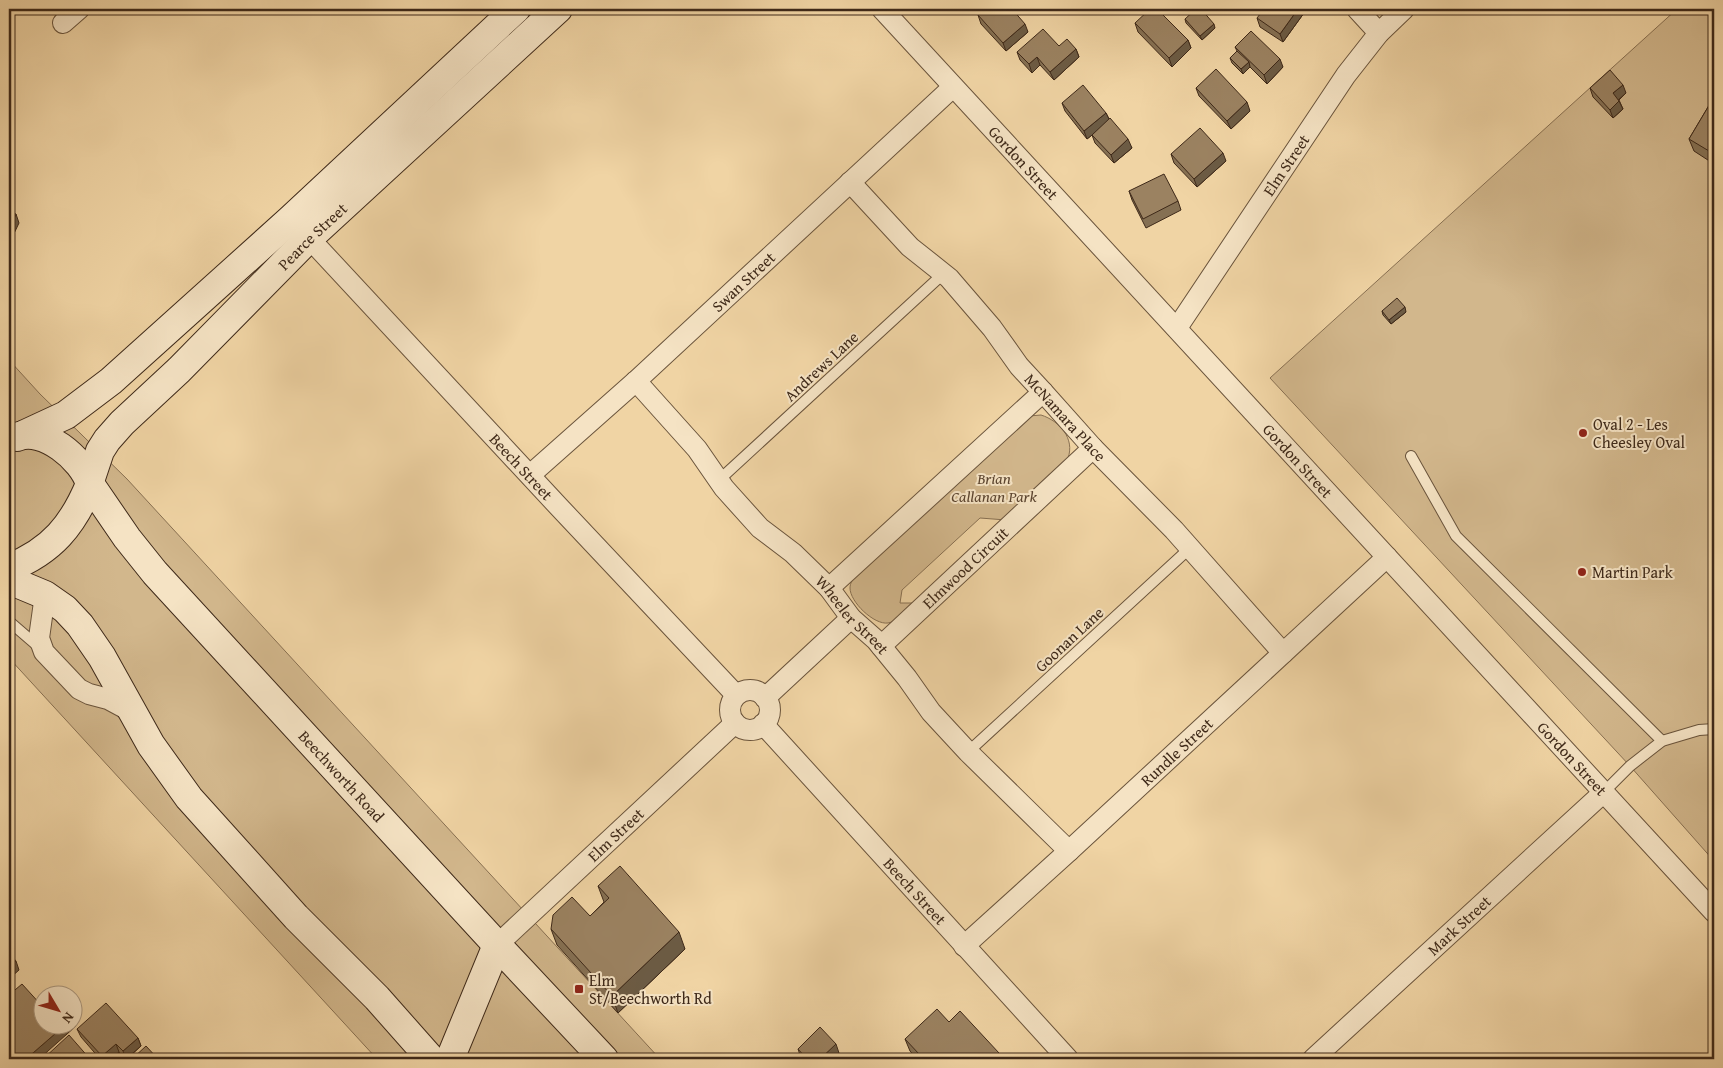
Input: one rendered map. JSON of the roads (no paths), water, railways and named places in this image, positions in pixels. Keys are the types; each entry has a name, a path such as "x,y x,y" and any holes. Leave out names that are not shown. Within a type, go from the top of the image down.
{"main road":[{"name":"Pearce Street","path":"9,568 28,559 60,536 76,514 90,483 100,451 113,432 179,370 300,228 516,9"},
{"name":"Pearce Street","path":"16,435 66,415 105,386 300,228 558,9"},
{"name":"Beechworth Road","path":"16,435 42,438 62,447 78,462 127,538 155,573 604,1059"},
{"path":"9,580 45,595 65,609 88,635 151,745 189,798 296,917 377,998 431,1059"},
{"path":"450,1059 497,945"}],"street":[{"path":"63,23 79,9"},
{"name":"Gordon Street","path":"882,9 1714,912"},
{"path":"1357,9 1379,33"},
{"name":"Elm Street","path":"1177,328 1328,100 1379,33 1404,9"},
{"name":"Swan Street","path":"530,475 636,381 953,87"},
{"name":"McNamara Place","path":"850,182 910,247 944,274 992,328 1019,366 1042,392 1093,448 1154,509 1283,653"},
{"name":"Beech Street","path":"300,228 736,695"},
{"name":"Wheeler Street","path":"636,381 697,449 718,481 760,528 793,553 829,588 851,618 881,646 907,678 925,706 968,752 1069,851"},
{"path":"829,588 1042,392"},
{"name":"Elmwood Circuit","path":"881,646 1093,448"},
{"name":"Rundle Street","path":"964,946 1387,557"},
{"path":"45,595 39,638 44,652 79,689 88,694 108,699 134,713"},
{"path":"766,698 851,618"},
{"path":"745,690 752,690 761,693 766,698 769,703 770,713 763,724 751,730 742,728 736,723 730,711 732,701 736,695 745,690"},
{"name":"Elm Street","path":"497,945 736,723"},
{"name":"Beech Street","path":"763,724 1068,1059"},
{"name":"Mark Street","path":"1313,1059 1604,792"}],"lane":[{"name":"Andrews Lane","path":"718,481 944,274"},
{"path":"1411,456 1456,536 1662,741"},
{"name":"Goonan Lane","path":"968,752 1190,548"},
{"path":"10,623 44,652"},
{"path":"1604,792 1630,766 1662,741 1699,730 1714,729"}],"place":[{"name":"Oval 2 - Les Cheesley Oval","path":"1583,433"},
{"name":"Martin Park","path":"1582,572"},
{"name":"Elm St/Beechworth Rd","path":"579,989"}],"park label":[{"name":"Brian Callanan Park","path":"994,487"}]}
